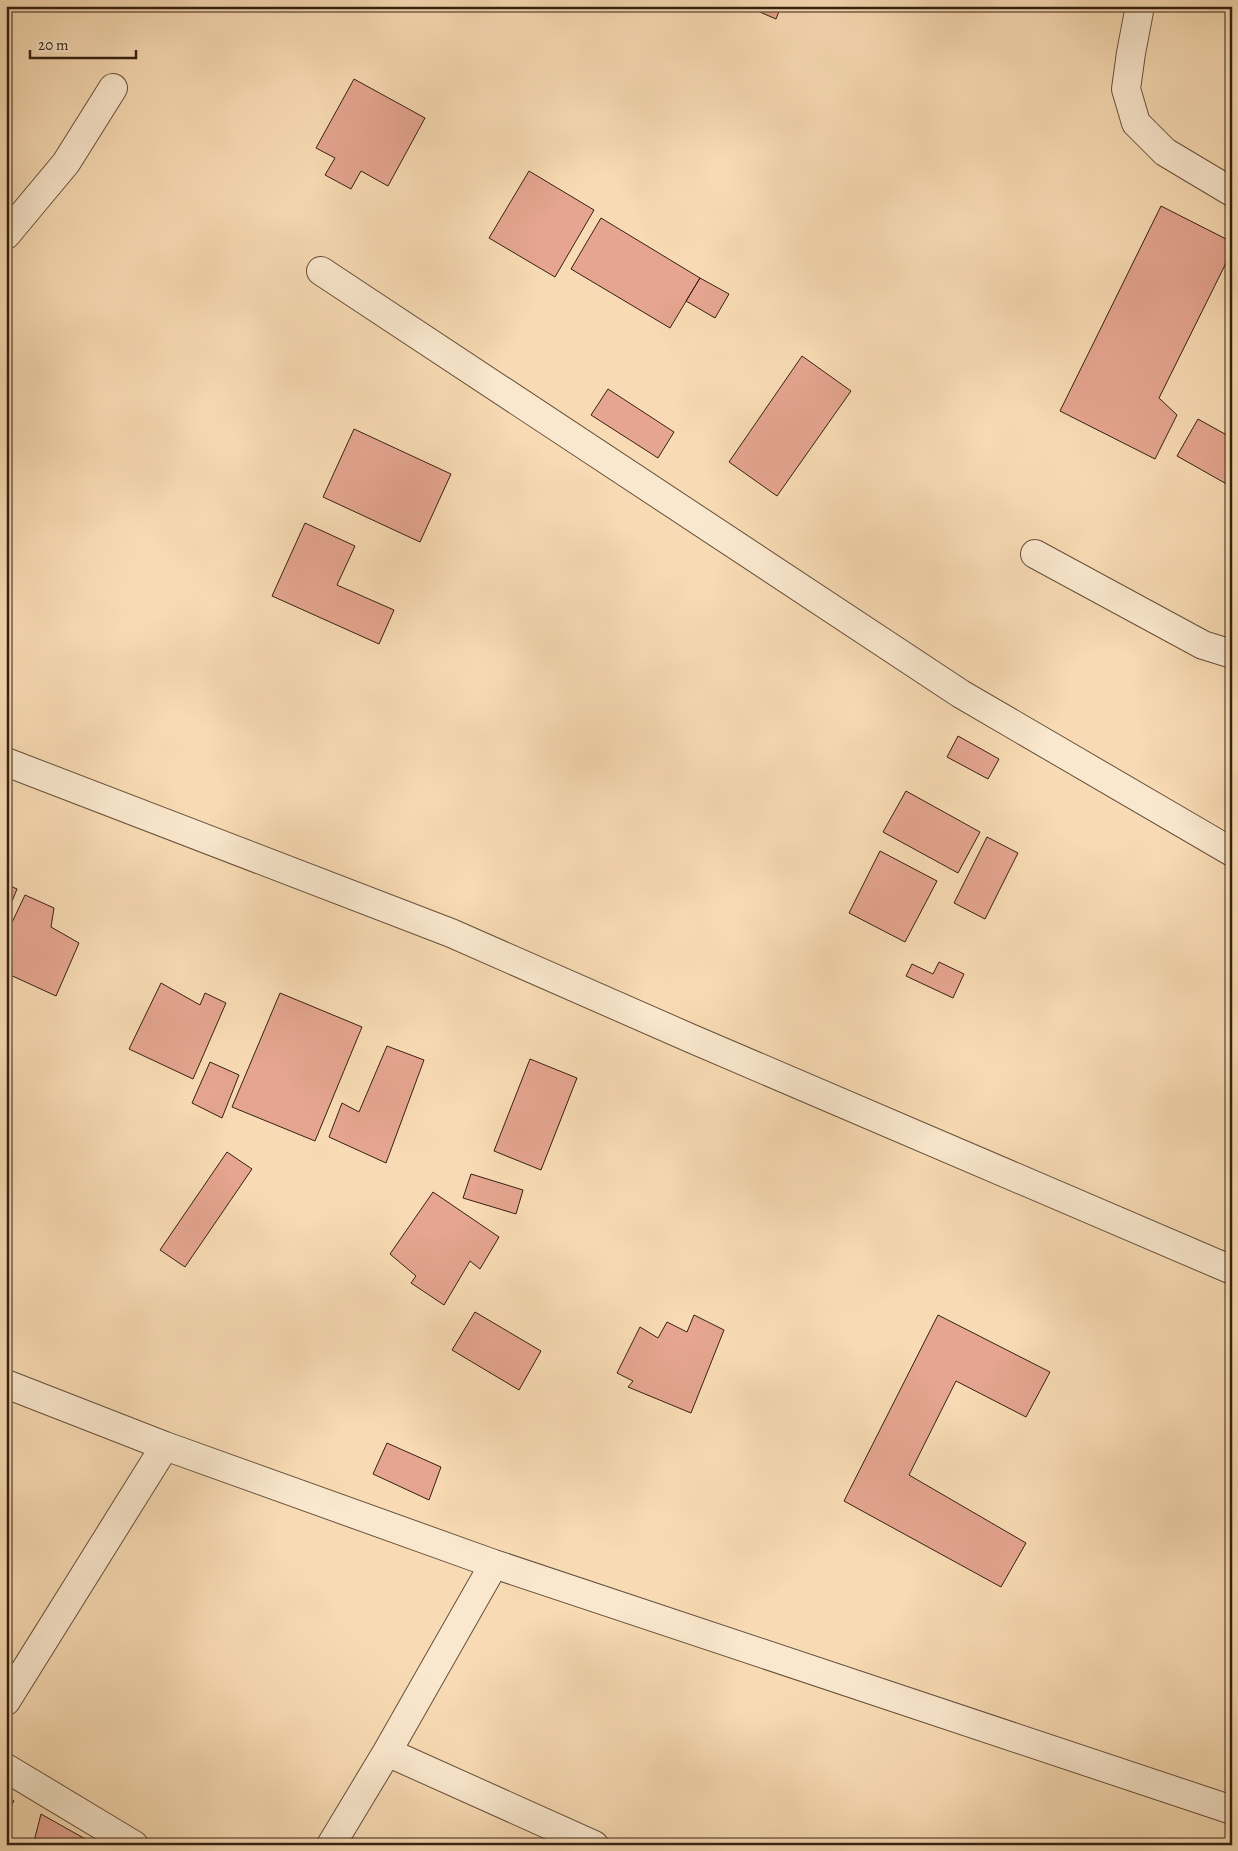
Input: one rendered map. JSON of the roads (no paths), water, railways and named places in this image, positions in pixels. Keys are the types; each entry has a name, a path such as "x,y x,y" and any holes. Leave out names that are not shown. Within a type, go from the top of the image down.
{"street":[{"path":"1140,6 1126,89 1136,123 1164,152 1232,192"},
{"path":"6,235 66,163 113,88"},
{"path":"322,272 961,694 1232,852"},
{"path":"1035,554 1203,645 1232,654"},
{"path":"6,762 451,933 690,1038 1232,1270"},
{"path":"6,1384 165,1446 494,1564 1232,1810"},
{"path":"6,1701 165,1446"},
{"path":"331,1845 387,1752 494,1564"},
{"path":"387,1752 594,1845"},
{"path":"6,1768 134,1845"}]}
